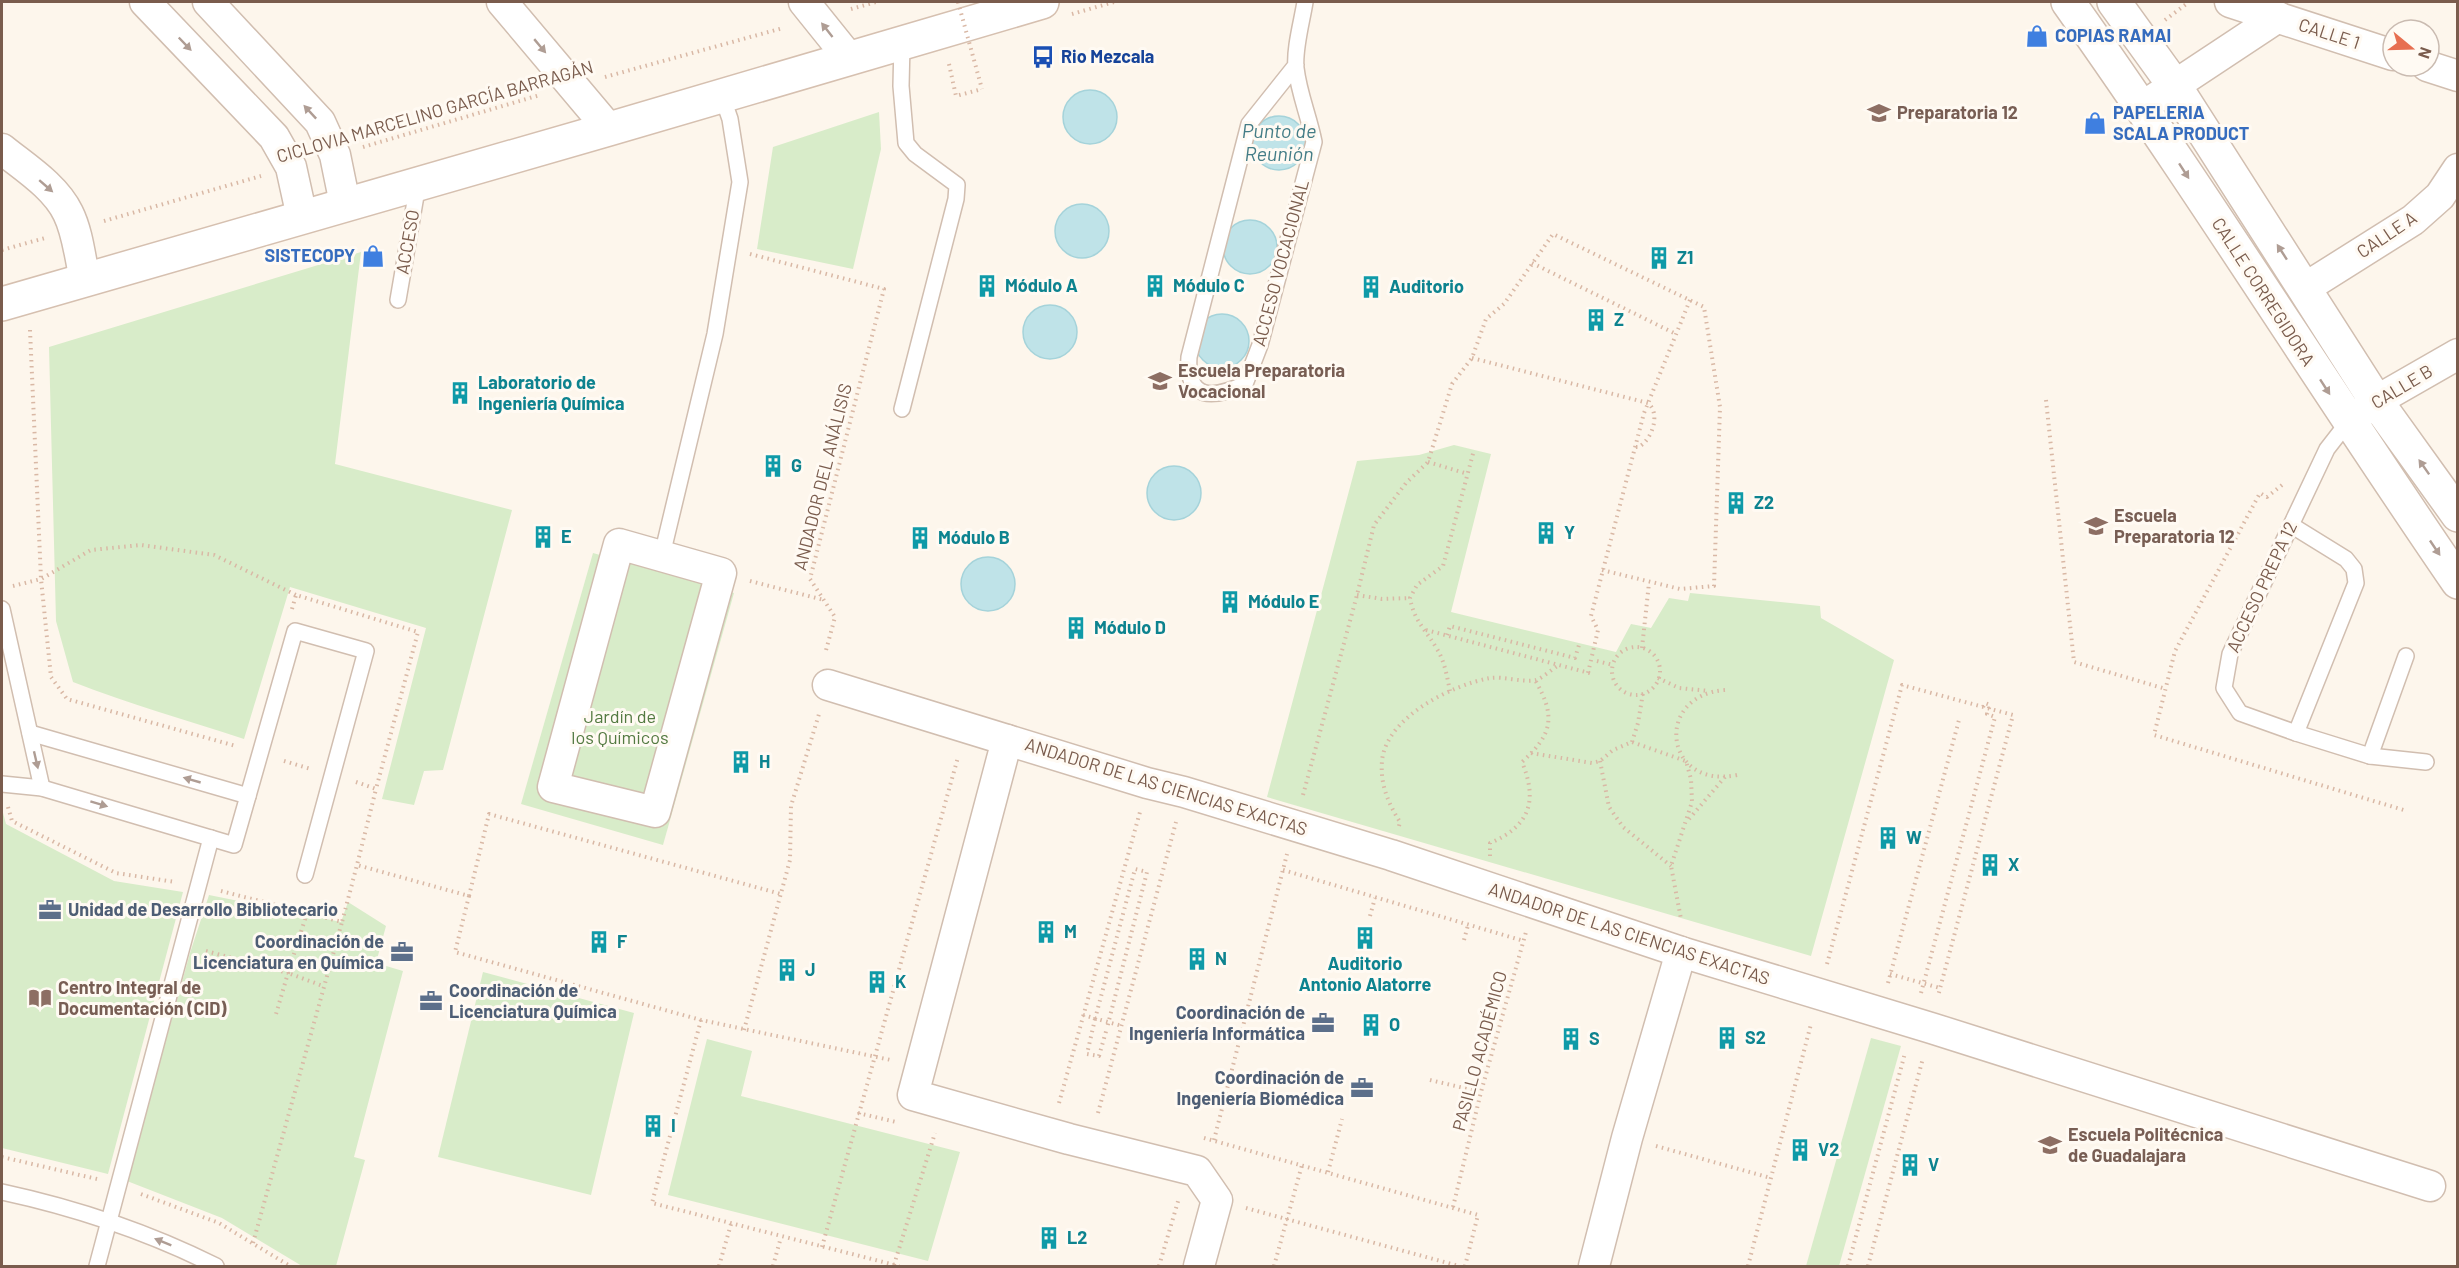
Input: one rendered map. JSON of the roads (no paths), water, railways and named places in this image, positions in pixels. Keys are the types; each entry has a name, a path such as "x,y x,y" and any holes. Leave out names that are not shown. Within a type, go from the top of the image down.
{"street":[{"path":"145,2 274,137 291,167 302,217"},
{"path":"208,2 320,122 335,155 345,204"},
{"path":"502,2 609,129"},
{"path":"15,300 1042,2"},
{"name":"CALLE CORREGIDORA","path":"2068,2 2142,107 2348,422 2457,582"},
{"name":"CALLE CORREGIDORA","path":"2114,2 2174,85 2376,401 2457,515"},
{"name":"CALLE 1","path":"2230,2 2381,51"},
{"path":"811,10 849,58"},
{"path":"2142,107 2278,17"},
{"path":"2111,62 2140,38"},
{"path":"2441,71 2457,76"},
{"path":"2,149 53,192 67,211 74,230 85,280"},
{"name":"CALLE A","path":"2305,288 2413,220 2440,196 2457,169"},
{"name":"CALLE B","path":"2348,422 2376,401 2457,354"},
{"path":"619,544 662,555 720,573 655,812 553,787 619,544"},
{"name":"ANDADOR DE LAS CIENCIAS EXACTAS","path":"828,685 1391,855 1681,952 1822,984 2430,1186"},
{"path":"1007,740 913,1095 1070,1139 1197,1171 1217,1200 1199,1266"},
{"path":"1594,1266 1627,1138 1681,952"}],"lane":[{"name":"ACCESO VOCACIONAL","path":"1296,65 1249,124 1189,357 1188,375 1197,390 1212,395 1227,392 1245,384 1260,345 1314,142 1311,123 1303,107 1296,65 1305,2"},
{"path":"902,43 901,86 906,143 915,154 957,184 956,199 902,409"},
{"path":"662,555 715,334 740,182 730,119 722,96"},
{"name":"ACCESO","path":"399,300 418,184"},
{"name":"ACCESO PREPA 12","path":"2348,422 2327,449 2230,654 2224,688 2240,713 2370,756 2426,762"},
{"path":"2291,525 2346,560 2354,569 2356,583 2296,733"},
{"path":"2,609 42,788"},
{"path":"2,784 42,788 234,845 296,631 366,651 305,875"},
{"path":"2370,756 2406,656"},
{"path":"30,733 248,796"},
{"path":"97,1266 211,838"},
{"path":"2,1192 53,1203 109,1221 216,1266"}],"water":[{"path":"1085,90 1095,90 1105,94 1113,102 1117,117 1113,132 1105,140 1095,144 1085,144 1075,140 1067,132 1063,122 1063,112 1067,102 1075,94"},
{"name":"Punto de Reunión","path":"1274,116 1284,116 1294,120 1302,128 1306,143 1302,158 1294,166 1284,170 1274,170 1264,166 1256,158 1252,148 1252,138 1256,128 1264,120"},
{"path":"1077,204 1087,204 1097,208 1105,216 1109,231 1105,246 1097,254 1087,258 1077,258 1067,254 1059,246 1055,236 1055,226 1059,216 1067,208"},
{"name":"Punto de Reunión","path":"1245,220 1255,220 1265,224 1273,232 1277,247 1273,262 1265,270 1255,274 1245,274 1235,270 1227,262 1223,252 1223,242 1227,232 1235,224"},
{"path":"1045,305 1055,305 1065,309 1073,317 1077,332 1073,347 1065,355 1055,359 1045,359 1035,355 1027,347 1023,337 1023,327 1027,317 1035,309"},
{"path":"1222,314 1232,316 1241,322 1247,331 1249,341 1247,351 1241,360 1232,366 1222,368 1212,366 1203,360 1197,351 1195,341 1197,331 1203,322 1212,316"},
{"path":"1169,466 1179,466 1189,470 1197,478 1201,493 1197,508 1189,516 1179,520 1169,520 1159,516 1151,508 1147,498 1147,488 1151,478 1159,470"},
{"path":"983,557 993,557 1003,561 1011,569 1015,584 1011,599 1003,607 993,611 983,611 973,607 965,599 961,589 961,579 965,569 973,561"}],"place":[{"name":"COPIAS RAMAI","path":"2037,36"},
{"name":"Rio Mezcala","path":"1043,57"},
{"name":"Preparatoria 12","path":"1879,113"},
{"name":"PAPELERIA SCALA PRODUCT","path":"2095,123"},
{"name":"SISTECOPY","path":"373,256"},
{"name":"Z1","path":"1659,258"},
{"name":"Módulo A","path":"987,286"},
{"name":"Módulo C","path":"1155,286"},
{"name":"Auditorio","path":"1371,287"},
{"name":"Z","path":"1596,320"},
{"name":"Escuela Preparatoria Vocacional","path":"1160,381"},
{"name":"Laboratorio de Ingeniería Química","path":"460,393"},
{"name":"G","path":"773,466"},
{"name":"Z2","path":"1736,503"},
{"name":"Escuela Preparatoria 12","path":"2096,526"},
{"name":"Y","path":"1546,533"},
{"name":"E","path":"543,537"},
{"name":"Módulo B","path":"920,538"},
{"name":"Módulo E","path":"1230,602"},
{"name":"Módulo D","path":"1076,628"},
{"name":"H","path":"741,762"},
{"name":"W","path":"1888,838"},
{"name":"X","path":"1990,865"},
{"name":"Unidad de Desarrollo Bibliotecario","path":"50,910"},
{"name":"M","path":"1046,932"},
{"name":"Auditorio Antonio Alatorre","path":"1365,938"},
{"name":"F","path":"599,942"},
{"name":"Coordinación de Licenciatura en Química","path":"402,952"},
{"name":"N","path":"1197,959"},
{"name":"J","path":"787,970"},
{"name":"K","path":"877,982"},
{"name":"Centro Integral de Documentación (CID)","path":"40,998"},
{"name":"Coordinación de Licenciatura Química","path":"431,1001"},
{"name":"Coordinación de Ingeniería Informática","path":"1323,1023"},
{"name":"O","path":"1371,1025"},
{"name":"S2","path":"1727,1038"},
{"name":"S","path":"1571,1039"},
{"name":"Coordinación de Ingeniería Biomédica","path":"1362,1088"},
{"name":"I","path":"653,1126"},
{"name":"Escuela Politécnica de Guadalajara","path":"2050,1145"},
{"name":"V2","path":"1800,1150"},
{"name":"V","path":"1910,1165"},
{"name":"L2","path":"1049,1238"}],"park label":[{"name":"Jardín de los Químicos","path":"620,727"}]}
